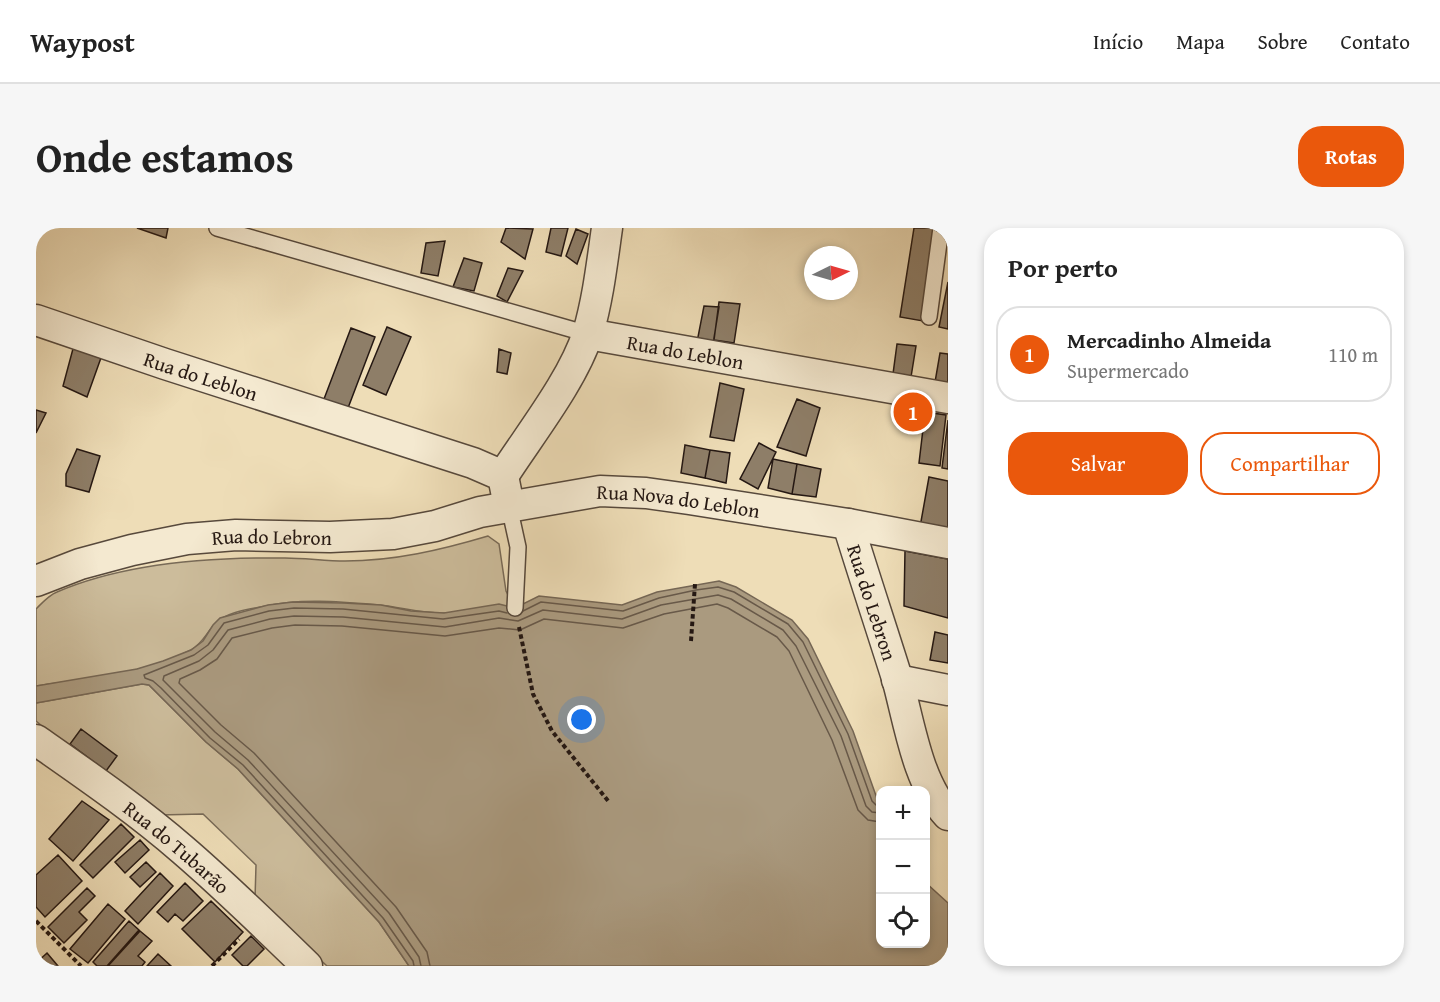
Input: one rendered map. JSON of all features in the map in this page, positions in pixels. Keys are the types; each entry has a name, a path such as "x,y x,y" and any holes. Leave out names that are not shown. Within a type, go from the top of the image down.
{"street":[{"path":"509,506 502,476 570,374 588,334 607,228"},
{"name":"Rua do Leblon","path":"36,321 472,463 502,476"},
{"name":"Rua do Leblon","path":"588,334 948,398"},
{"name":"Rua Nova do Leblon","path":"509,506 600,491 646,493 848,524 948,543"},
{"name":"Rua do Lebron","path":"36,581 111,555 187,539 236,535 330,537 393,534 435,526 509,506"},
{"name":"Rua do Lebron","path":"848,524 897,680 920,767 948,815"},
{"name":"Rua do Lebron","path":"897,680 948,690"},
{"name":"Rua do Tubarão","path":"36,740 88,776 182,849 307,966"}],"lane":[{"path":"217,228 588,334"},
{"path":"929,317 941,228"},
{"path":"509,506 518,547 515,608"}],"path":[{"path":"691,641 695,584"},
{"path":"515,608 533,694 552,731 609,802"},
{"path":"212,966 258,918"},
{"path":"36,921 81,966"}],"shaded area":[{"path":"488,536 499,544 506,591 515,608 442,613 337,602 308,601 279,604 246,610 225,617 219,620 191,650 155,665 115,674 36,686 36,609 54,593 83,582 140,568 199,561 292,558 345,561 399,557"},
{"path":"142,684 149,685 206,742 238,769 379,922 409,966 327,966 255,899 256,865 203,814 159,815 77,755 36,721 36,703"}],"water":[{"path":"719,581 736,587 792,620 808,639 853,731 876,796 876,948 930,948 930,887 948,903 948,966 409,966 379,922 238,769 206,742 149,685 142,684 36,703 36,686 137,669 163,661 191,650 203,641 220,618 268,605 293,602 343,603 444,613 499,604 515,608 539,596 622,605 657,592"}],"building":[{"path":"137,228 168,228 166,238"},
{"path":"506,228 533,229 525,259 501,242"},
{"path":"551,228 568,228 561,256 546,252"},
{"path":"914,228 937,228 923,321 900,317"},
{"path":"576,229 588,234 577,264 566,256"},
{"path":"445,241 438,276 421,273 426,243"},
{"path":"464,258 482,263 474,291 453,287"},
{"path":"508,268 523,271 507,302 497,296"},
{"path":"948,282 948,329 939,327"},
{"path":"719,302 740,304 734,343 714,340"},
{"path":"704,306 719,307 713,344 697,342"},
{"path":"387,327 411,337 386,395 363,385"},
{"path":"351,328 375,337 348,408 324,399"},
{"path":"897,344 916,346 911,377 893,374"},
{"path":"74,345 102,355 87,397 63,386"},
{"path":"499,349 511,353 507,374 497,372"},
{"path":"940,353 948,354 948,384 935,382"},
{"path":"720,383 744,389 734,441 710,437"},
{"path":"797,399 820,408 806,456 777,447"},
{"path":"36,410 46,413 36,433"},
{"path":"925,412 946,415 940,466 919,463"},
{"path":"948,420 948,469 942,468"},
{"path":"759,443 776,452 758,489 740,479"},
{"path":"685,445 710,450 705,478 681,473"},
{"path":"77,449 100,456 89,492 66,486 66,474"},
{"path":"710,450 730,453 726,483 705,478"},
{"path":"773,459 797,464 792,494 768,488"},
{"path":"797,464 821,469 816,497 792,494"},
{"path":"929,477 948,481 948,532 920,527"},
{"path":"905,551 948,559 948,618 904,606"},
{"path":"935,632 948,635 948,663 930,660"},
{"path":"81,729 117,756 106,771 70,744"},
{"path":"82,801 109,820 73,861 49,839"},
{"path":"121,824 134,837 93,878 80,865"},
{"path":"140,840 149,850 125,873 115,862"},
{"path":"58,855 82,881 45,917 36,907 36,875"},
{"path":"146,862 156,872 140,887 130,877"},
{"path":"160,873 173,886 138,924 125,911"},
{"path":"185,883 203,901 183,921 175,914 168,922 157,912"},
{"path":"87,888 95,896 79,912 87,920 64,943 48,927"},
{"path":"211,901 243,932 215,962 182,929"},
{"path":"108,904 125,919 88,963 70,949"},
{"path":"129,921 139,930 107,966 97,966 93,962"},
{"path":"140,931 152,941 138,956 145,962 142,966 108,966"},
{"path":"251,936 264,949 247,966 243,966 232,955"},
{"path":"47,953 58,966 36,966 36,963"},
{"path":"158,954 171,966 147,966"}],"place":[{"name":"Mercadinho Almeida","path":"913,412"}]}
